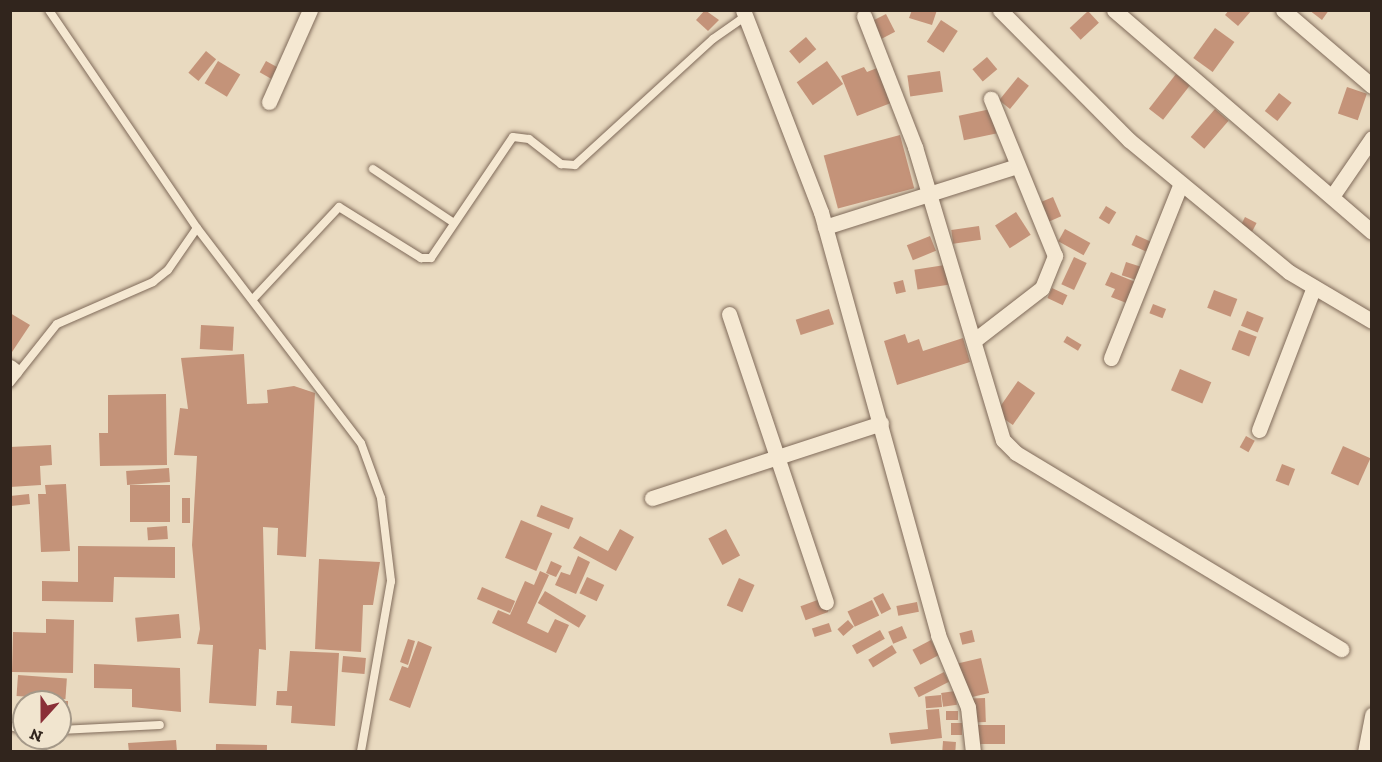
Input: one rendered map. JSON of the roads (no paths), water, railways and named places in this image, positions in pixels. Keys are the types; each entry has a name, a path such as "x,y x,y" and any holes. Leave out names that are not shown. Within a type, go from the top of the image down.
{"street":[{"path":"270,102 310,10"},
{"path":"1000,10 1129,140 1289,272 1371,321"},
{"path":"1114,10 1333,195 1371,232"},
{"path":"1283,10 1371,86"},
{"path":"744,14 825,227 939,635 968,707 973,752"},
{"path":"864,16 879,44 930,196 976,339 995,423 1016,453 1341,649"},
{"path":"976,339 1042,288 1054,267 1052,246 991,99"},
{"path":"1333,195 1371,138"},
{"path":"825,227 930,196 1017,166"},
{"path":"1111,358 1181,183"},
{"path":"1259,430 1314,287"},
{"path":"729,314 826,602"},
{"path":"651,498 881,423"},
{"path":"1365,752 1371,715"}],"lane":[{"path":"49,10 197,228 361,443 381,498 391,581 361,752"},
{"path":"253,299 339,207 425,260 435,255 513,137 529,139 561,164 575,165 713,39 744,14"},
{"path":"373,169 454,223"},
{"path":"12,374 57,324 153,282 168,270 197,228"},
{"path":"72,729 160,725"}]}
